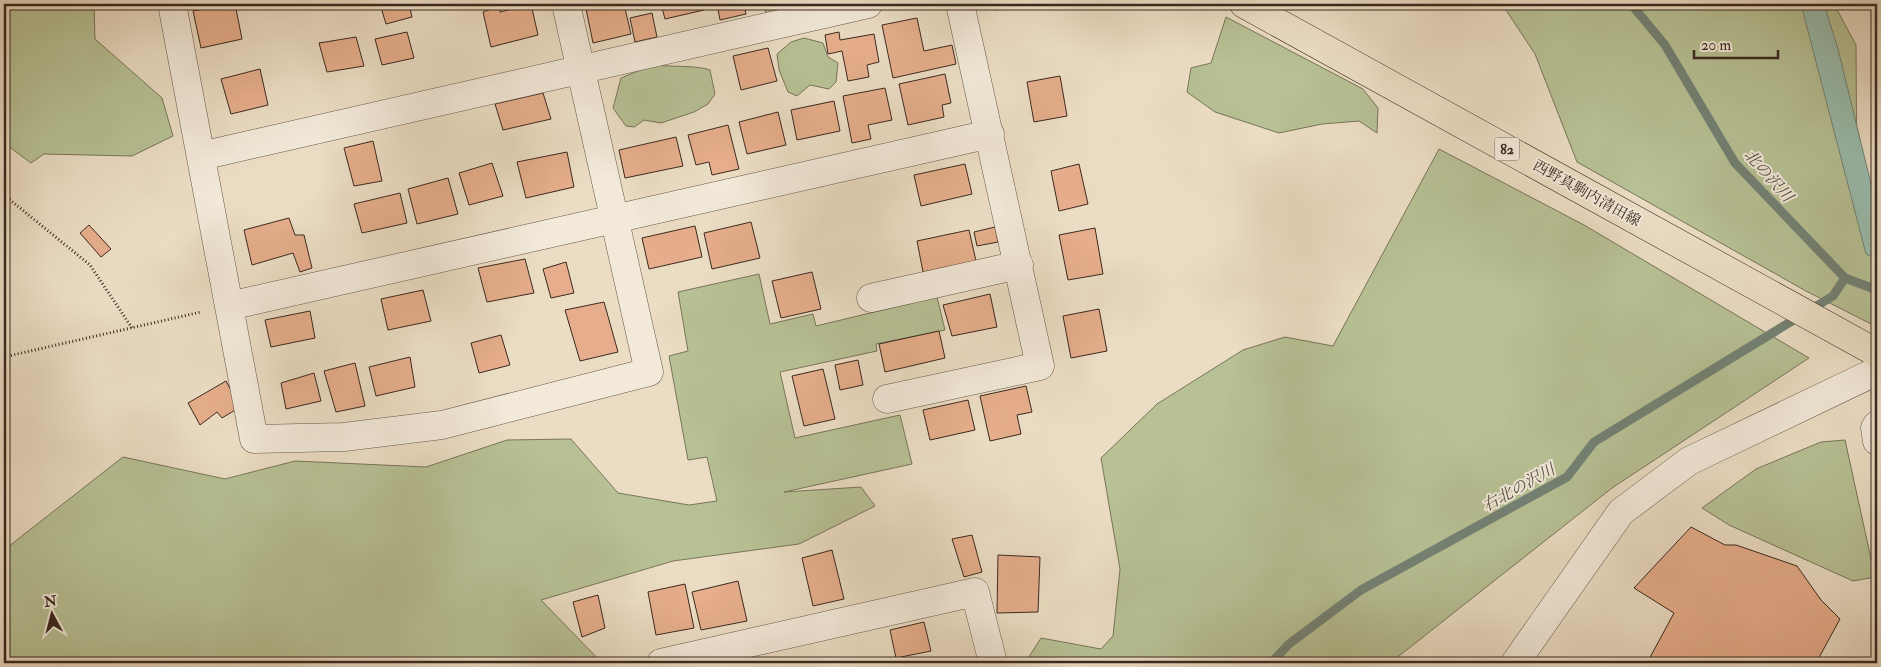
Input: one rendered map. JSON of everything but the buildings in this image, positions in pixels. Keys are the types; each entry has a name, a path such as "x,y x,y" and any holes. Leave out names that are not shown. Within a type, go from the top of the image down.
{"main road":[{"name":"西野真駒内清田線","path":"1244,4 1877,353"}],"street":[{"path":"174,4 200,156 254,439 344,437 442,425 649,372 566,4"},
{"path":"200,156 868,4"},
{"path":"887,399 1040,366 960,4"},
{"path":"229,306 990,134"},
{"path":"871,298 1019,265"},
{"path":"1515,663 1621,512 1689,461 1877,371"},
{"path":"1877,425 1875,428 1877,442"},
{"path":"661,663 974,592 992,663"}],"path":[{"path":"4,195 90,265 132,328"},
{"path":"4,357 229,306"}],"shaded area":[{"path":"4,4 94,4 95,39 162,98 173,136 132,156 44,154 31,163 4,143"},
{"path":"764,4 814,4 766,15"},
{"path":"1502,4 1834,4 1856,45 1857,208 1877,276 1877,327 1806,291 1577,162 1535,54"},
{"path":"1801,4 1824,4 1838,49 1872,188 1877,200 1877,259 1866,254"},
{"path":"1226,17 1363,89 1378,108 1377,133 1359,121 1322,124 1279,133 1215,112 1187,92 1191,68 1211,63"},
{"path":"804,38 823,43 828,57 838,63 836,82 829,89 810,85 797,96 788,92 779,70 777,54 791,42"},
{"path":"653,65 710,70 715,94 708,104 694,112 661,123 644,120 634,127 626,126 613,108 621,78"},
{"path":"1439,149 1584,225 1809,358 1612,488 1390,663 1025,663 1041,638 1101,649 1113,636 1120,569 1101,458 1157,404 1243,350 1285,337 1333,346"},
{"path":"759,274 770,324 813,314 816,326 937,297 945,330 876,344 877,351 780,372 795,438 900,415 912,464 784,492 861,487 875,506 799,544 673,561 541,600 602,663 4,663 4,550 123,457 225,479 295,461 426,467 507,440 571,439 618,493 689,505 717,501 707,457 688,460 669,356 688,351 678,292"},
{"path":"1845,440 1875,577 1853,581 1729,525 1702,508 1756,469 1821,442"}],"waterway":[{"name":"北の沢川","path":"1631,4 1665,45 1735,163 1845,278 1877,290"},
{"name":"右北の沢川","path":"1271,663 1289,644 1361,590 1567,477 1594,442 1833,296 1845,278"}]}
